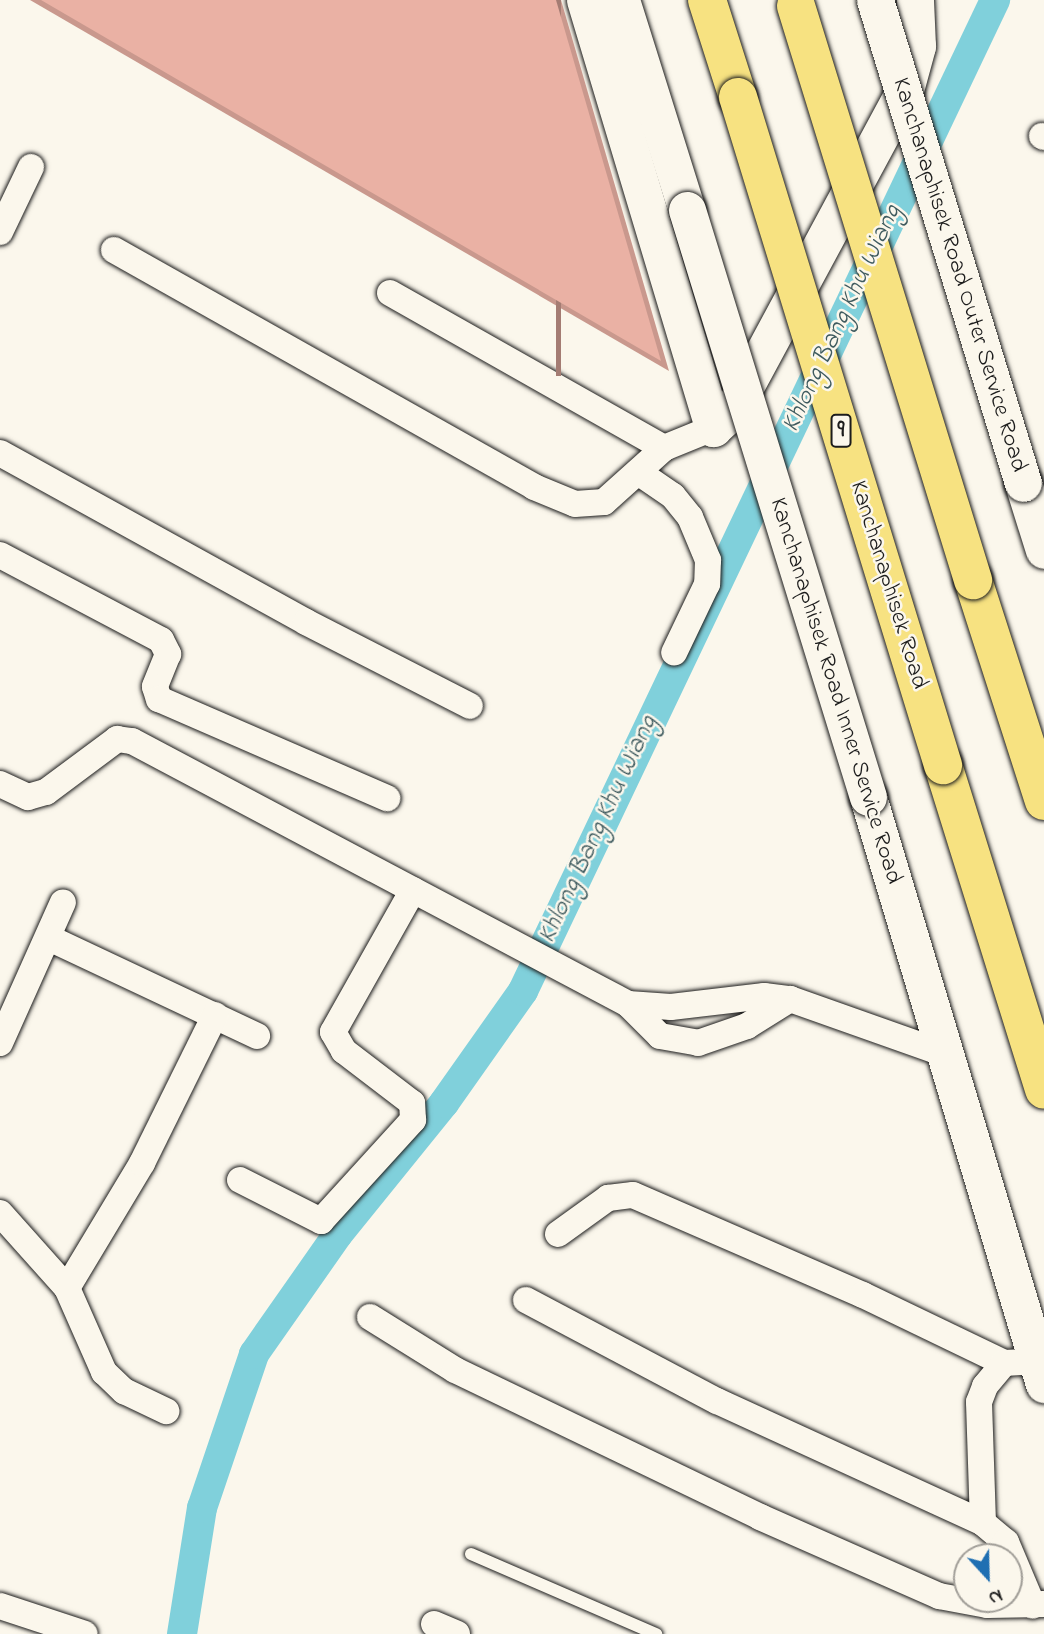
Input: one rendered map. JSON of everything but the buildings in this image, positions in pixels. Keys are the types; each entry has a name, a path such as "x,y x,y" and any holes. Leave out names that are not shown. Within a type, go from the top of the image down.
{"highway":[{"name":"Kanchanaphisek Road","path":"707,0 1044,1090"},
{"path":"795,3 1044,801"}],"main road":[{"path":"586,0 713,428 732,411 905,90 917,46 915,0"},
{"name":"Kanchanaphisek Road Inner Service Road","path":"621,0 945,1054 1028,1369"},
{"name":"Kanchanaphisek Road Outer Service Road","path":"875,0 1044,550"}],"street":[{"path":"4,217 31,167"},
{"path":"114,250 575,504 604,502 664,448 713,428"},
{"path":"390,293 664,448"},
{"path":"0,453 306,622 470,706"},
{"path":"638,472 681,507 702,537 708,559 707,584 674,653"},
{"path":"0,555 161,640 168,654 155,687 159,699 387,798"},
{"path":"0,784 28,797 46,792 117,739 132,741 628,1004 660,1036 698,1043 747,1026 790,999"},
{"path":"240,1181 321,1221 413,1120 412,1104 344,1051 332,1032 413,890"},
{"path":"0,1042 63,902"},
{"path":"49,938 257,1036"},
{"path":"628,1004 671,1007 764,996 790,999 945,1054"},
{"path":"67,1288 142,1163 215,1016"},
{"path":"558,1234 608,1198 633,1195 863,1294 1028,1369"},
{"path":"0,1213 67,1288 104,1372 124,1391 166,1411"},
{"path":"370,1317 455,1370 760,1517 939,1596 987,1605 1038,1605 1006,1542 983,1523 717,1401 526,1300"},
{"path":"983,1523 979,1402 985,1386 1028,1369"},
{"path":"0,1606 85,1634"}],"lane":[{"path":"471,1554 656,1634"}],"waterway":[{"name":"Khlong Bang Khu Wiang","path":"182,1634 202,1508 254,1354 338,1234 444,1103 523,991 995,0"}]}
